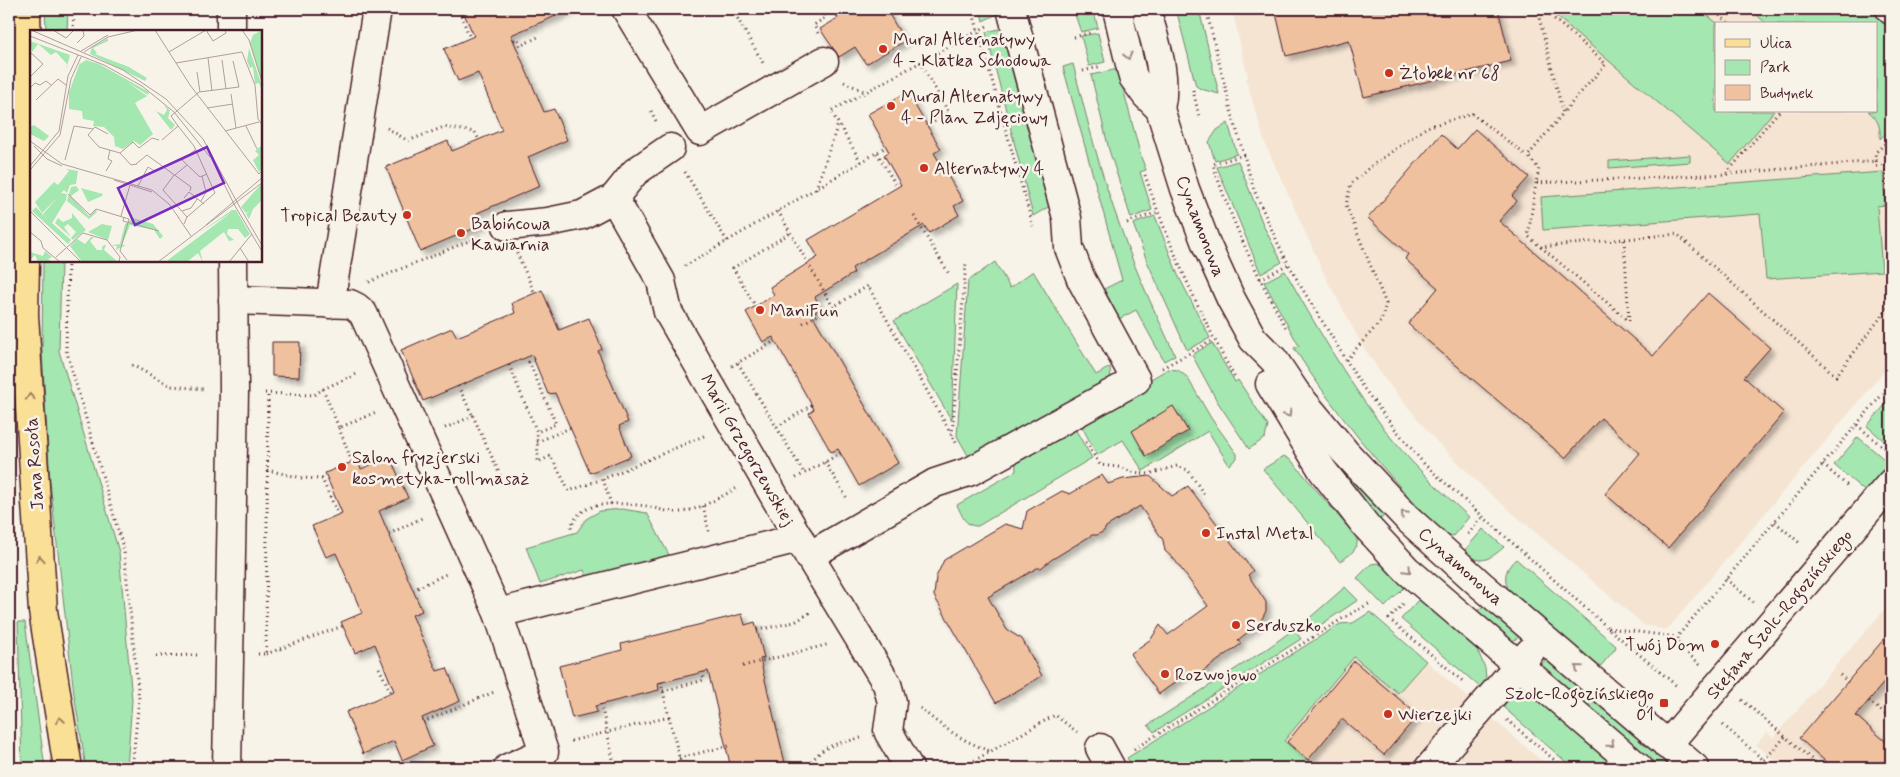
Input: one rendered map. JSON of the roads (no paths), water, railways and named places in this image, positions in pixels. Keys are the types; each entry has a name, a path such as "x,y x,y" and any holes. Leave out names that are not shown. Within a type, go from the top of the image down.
{"main road":[{"name":"Jana Rosoła","path":"26,9 28,107 25,325 43,611 68,768"}],"street":[{"path":"231,9 231,30"},
{"path":"340,304 377,9"},
{"path":"626,9 700,131 827,59"},
{"name":"Cynamonowa","path":"1117,9 1133,77 1160,110 1207,246 1231,299 1253,339 1258,361 1323,470 1367,527 1422,584 1639,768"},
{"name":"Cynamonowa","path":"1146,9 1164,76 1164,95 1160,110"},
{"path":"498,613 804,547 863,525 935,483 971,471 1136,380 1080,279 1069,248 1067,218 1012,10"},
{"path":"511,238 548,222 582,215 614,198 635,172 670,148"},
{"name":"Marii Grzegorzewskiej","path":"614,198 661,281 668,312 804,547 887,684 892,702 888,731 910,768"},
{"path":"227,768 234,391 232,262"},
{"path":"233,300 340,304 356,307 363,313 498,613 544,752 508,768"},
{"name":"Cynamonowa","path":"1253,339 1274,360 1296,393 1345,452 1407,518 1448,556 1695,768"},
{"name":"Stefana Szolc-Rogozińskiego","path":"1667,745 1891,483"},
{"path":"1429,768 1543,637"}],"place":[{"name":"Mural Alternatywy 4 - Klatka Schodowa","path":"883,49"},
{"name":"Żłobek nr 68","path":"1389,73"},
{"name":"Mural Alternatywy 4 - Plan Zdjęciowy","path":"891,106"},
{"name":"Alternatywy 4","path":"924,168"},
{"name":"Tropical Beauty","path":"407,215"},
{"name":"Babińcowa Kawiarnia","path":"461,233"},
{"name":"ManiFun","path":"760,310"},
{"name":"Salon fryzjerski kosmetyka-rollmasaż","path":"342,467"},
{"name":"Instal Metal","path":"1206,533"},
{"name":"Serduszko","path":"1236,625"},
{"name":"Twój Dom","path":"1715,644"},
{"name":"Rozwojowo","path":"1165,674"},
{"name":"Szolc-Rogozińskiego 01","path":"1664,703"},
{"name":"Wierzejki","path":"1388,714"}]}
